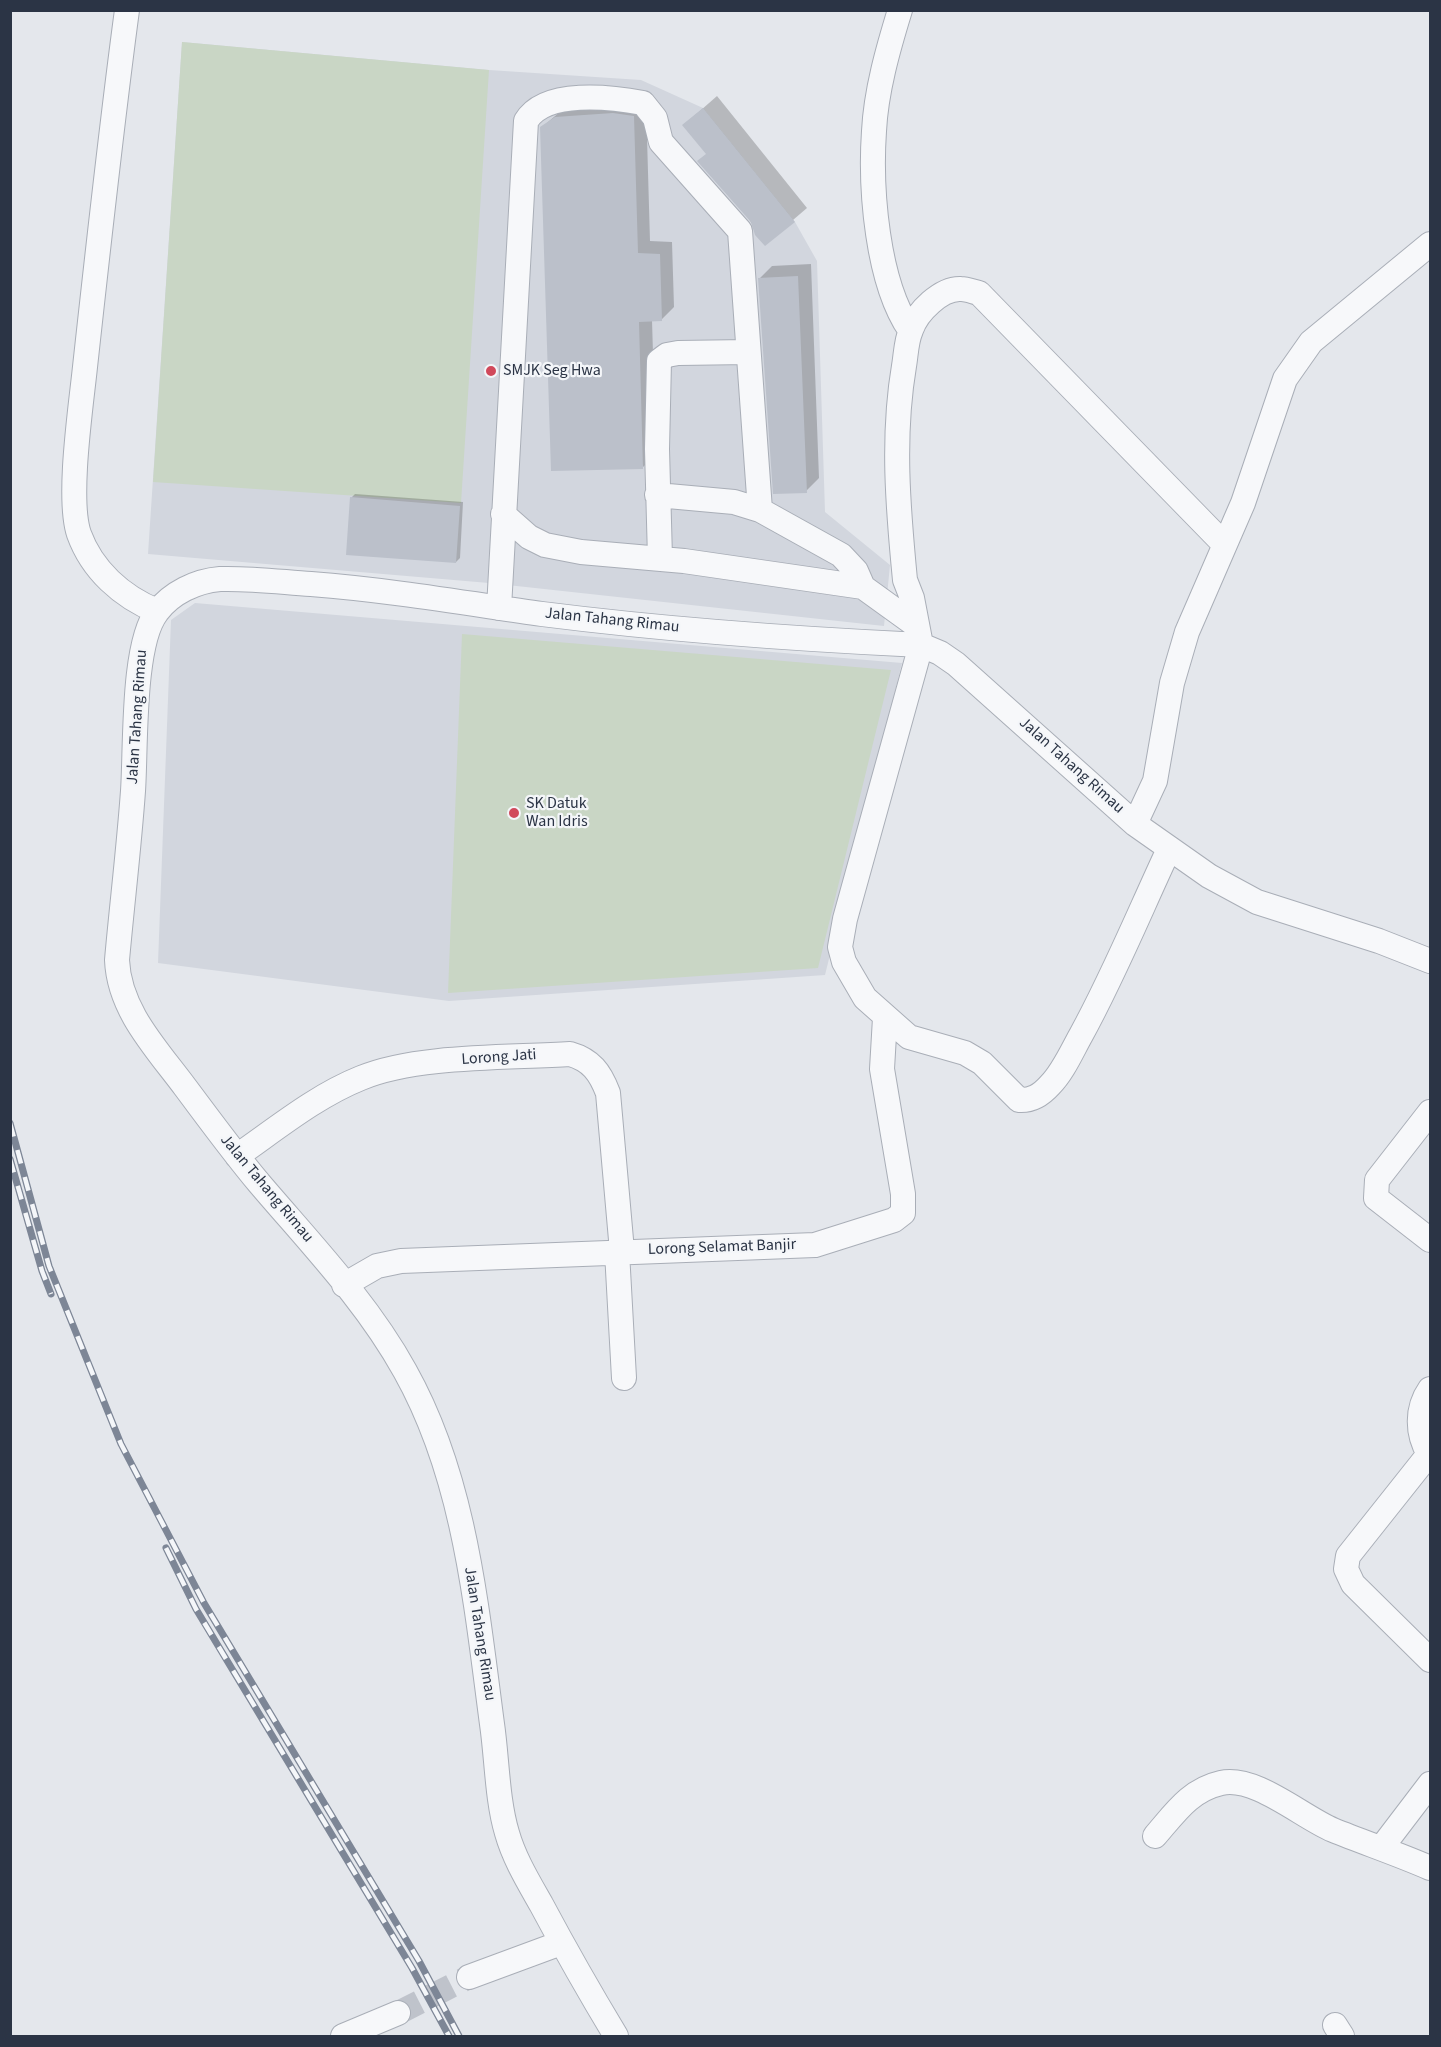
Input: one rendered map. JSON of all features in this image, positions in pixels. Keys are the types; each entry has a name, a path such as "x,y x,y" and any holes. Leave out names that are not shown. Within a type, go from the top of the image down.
{"street":[{"path":"127,10 112,121 79,425 76,499 78,532 91,561 138,604 157,612"},
{"path":"900,10 888,50 874,131 876,222 899,314 910,330"},
{"path":"500,608 503,514 526,121 532,111 548,102 577,98 644,104 655,117 661,142 740,231 760,510"},
{"path":"1135,824 1155,780 1172,683 1187,632 1242,503 1285,379 1297,359 1321,333 1431,244"},
{"path":"1169,849 1093,1013 1052,1084 1038,1096 1027,1101 1019,1100 982,1063 965,1053 921,1043 909,1037 865,998 851,978 840,947 845,920 919,636 912,598 905,580 896,438 910,330 918,317 933,301 949,291 961,289 979,293 1224,544"},
{"path":"660,558 657,495 657,368 659,361 667,355 678,353 747,352"},
{"path":"657,495 734,502 760,510 841,555 856,571 863,586 919,636"},
{"path":"503,514 529,537 545,545 581,552 660,558 863,586"},
{"name":"Jalan Tahang Rimau","path":"616,2037 519,1864 506,1831 478,1620 464,1535 443,1457 403,1367 344,1285 237,1156 155,1047 124,1001 118,980 117,960 132,808 141,662 144,640 157,612 169,599 190,586 220,579 359,588 500,608 746,636 919,636 956,663 1135,824 1209,876 1257,902 1369,938 1431,961"},
{"name":"Lorong Selamat Banjir","path":"344,1285 377,1266 401,1261 815,1245 894,1220 903,1213 903,1194 882,1069 885,1018"},
{"name":"Lorong Jati","path":"237,1156 336,1090 359,1078 388,1068 570,1054 582,1058 593,1065 602,1077 608,1093 620,1251 624,1378"},
{"path":"1430,1238 1376,1198 1377,1180 1431,1112"},
{"path":"1431,1389 1419,1420 1421,1440 1430,1454 1348,1556 1346,1569 1353,1584 1431,1660"},
{"path":"1155,1836 1193,1793 1223,1782 1254,1787 1332,1830 1382,1847 1431,1868"},
{"path":"1382,1847 1431,1784"},
{"path":"469,1977 561,1942"},
{"path":"343,2037 398,2013"}],"shaded area":[{"name":"SMJK Seg Hwa","path":"182,42 489,70 641,80 703,108 795,222 817,261 825,512 890,565 884,626 489,583 148,554"},
{"name":"SK Datuk Wan Idris","path":"195,603 902,663 825,975 449,1001 158,963 171,620"}],"green space":[{"path":"182,42 489,70 461,503 153,482"},
{"path":"462,634 891,670 818,968 448,993"}],"building":[{"path":"703,108 795,222 765,246 755,235 751,222 697,161 706,154 682,125"},
{"path":"613,113 634,116 638,253 660,254 662,321 639,322 643,469 551,471 540,127 555,117"},
{"path":"798,276 807,493 773,494 758,278"},
{"path":"350,497 460,506 456,563 346,555"}],"tunnel":[{"path":"398,2013 469,1977"}],"railway":[{"path":"10,1123 49,1266 121,1444 204,1603 419,1961 459,2036"},
{"path":"10,1159 42,1271 51,1294"},
{"path":"166,1548 196,1609 412,1968 449,2036"}],"place":[{"name":"SMJK Seg Hwa","path":"491,371"},
{"name":"SK Datuk Wan Idris","path":"514,813"}]}
